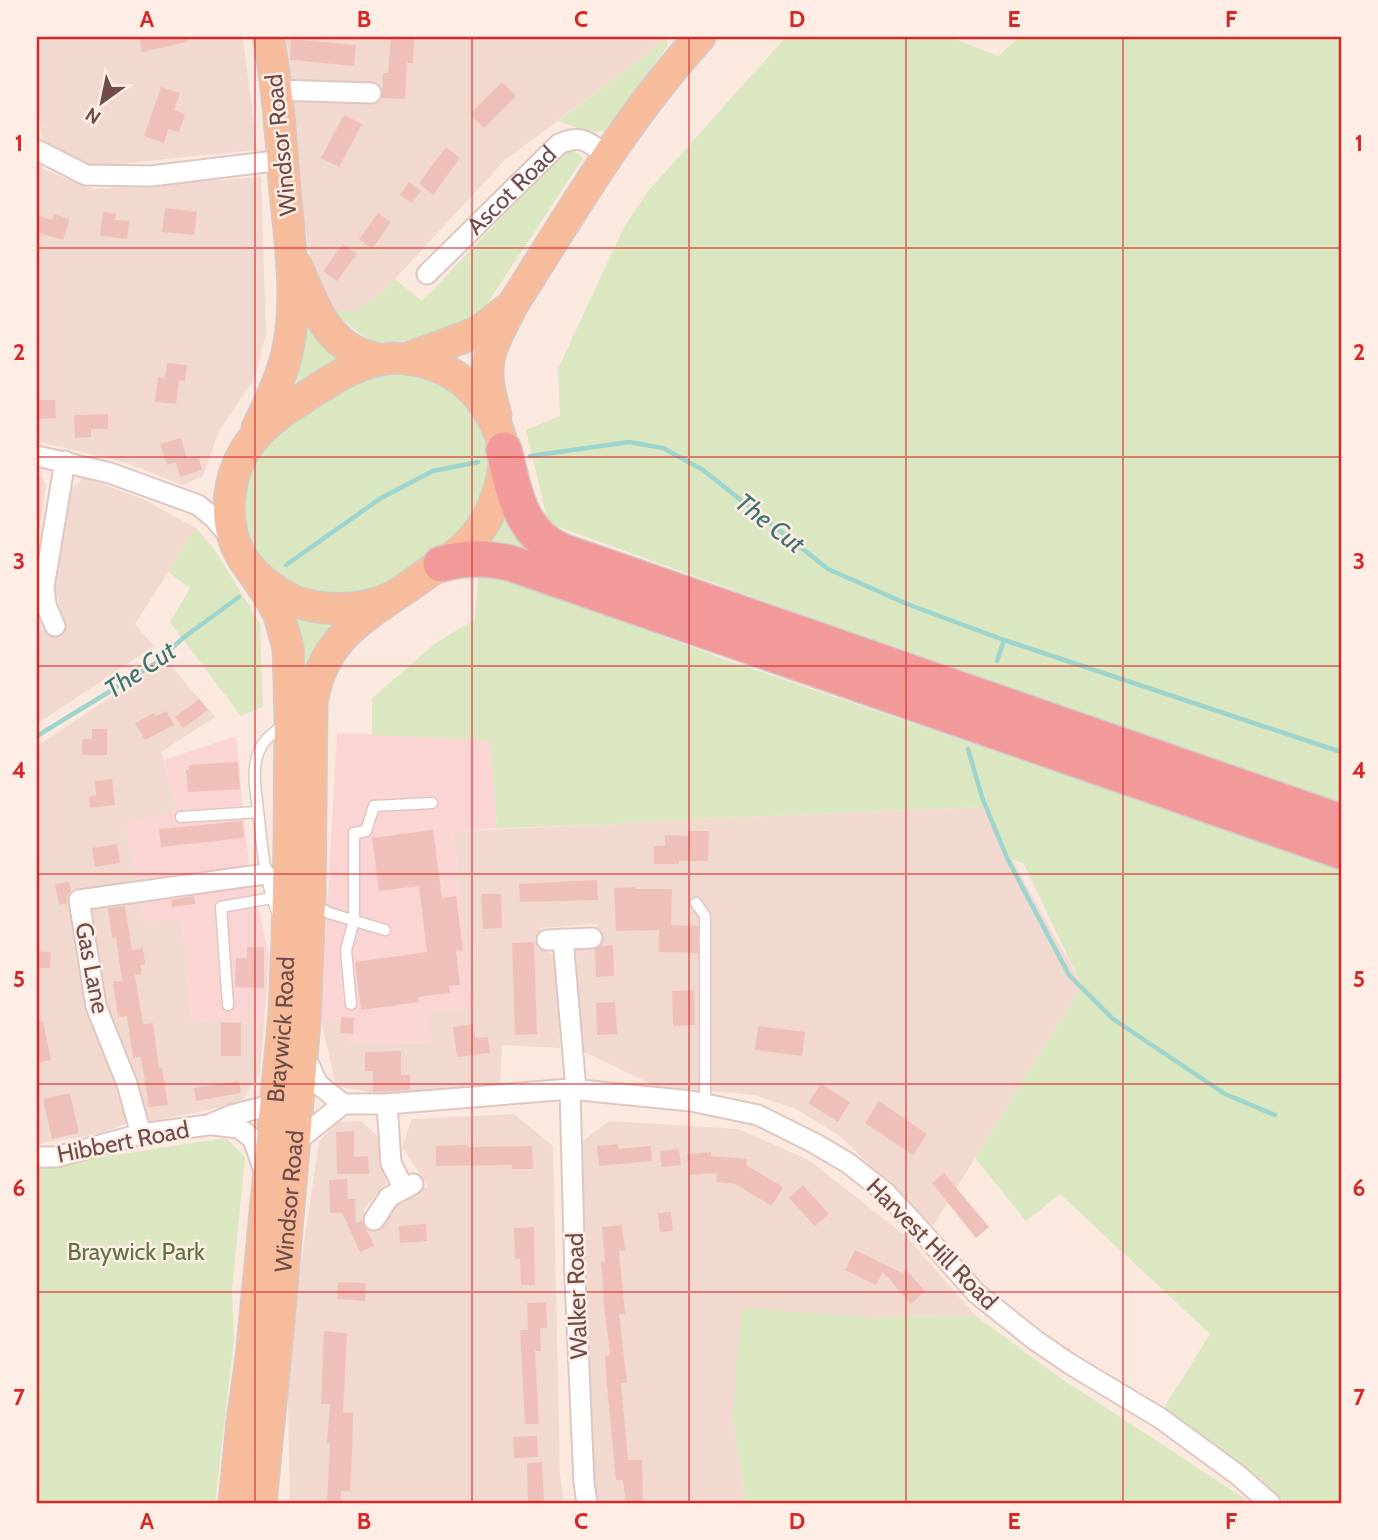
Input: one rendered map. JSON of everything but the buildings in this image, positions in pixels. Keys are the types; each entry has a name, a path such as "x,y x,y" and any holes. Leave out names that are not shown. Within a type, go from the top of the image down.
{"highway":[{"path":"503,446 527,522 545,543 561,551 1341,822"},
{"path":"441,564 473,558 494,559 513,564 1341,851"}],"main road":[{"name":"Windsor Road","path":"251,442 274,392 287,354 292,308 292,253 268,37"},
{"name":"Ascot Road","path":"503,446 490,393 488,364 512,306 607,155 697,38"},
{"name":"Windsor Road","path":"261,1503 305,1023 310,902 311,719 314,690 324,664 337,643 360,620 441,564 478,533 498,492 502,477 503,446 487,408 467,385 442,368 361,354 348,347 330,331 313,304 292,253"},
{"name":"Ascot Road","path":"251,442 274,419 337,377 364,363 394,359 473,334 512,306"},
{"path":"251,442 235,471 230,494 230,518 237,544 245,560 272,589 312,607 327,609 358,606 393,597"},
{"name":"Braywick Road","path":"234,1503 251,1358 284,1014 288,938 289,659 286,638 274,605 245,560"}],"street":[{"path":"276,90 371,93"},
{"name":"Ascot Road","path":"427,274 559,144 570,139 579,139 587,141 607,155"},
{"path":"37,150 86,176 151,176 283,160"},
{"path":"37,456 126,478 198,505 220,524 245,560"},
{"path":"55,626 42,607 65,461"},
{"path":"198,505 212,499 235,471"},
{"name":"Gas Lane","path":"141,1134 127,1084 96,1006 79,900 265,874"},
{"name":"Walker Road","path":"587,1503 575,1278 573,1089 555,939 592,938"},
{"path":"293,1144 343,1104 318,1084 302,1050"},
{"name":"Harvest Hill Road","path":"343,1104 387,1104 573,1089 691,1101 758,1115 848,1163 885,1192 976,1293 1070,1364 1160,1418 1238,1475 1270,1503"},
{"name":"Hibbert Road","path":"208,1125 232,1115 275,1104"},
{"path":"374,1220 390,1197 408,1186 391,1163 387,1104"},
{"name":"Hibbert Road","path":"37,1157 56,1157 141,1134 208,1125 239,1128 253,1139 267,1181"},
{"path":"276,1503 278,1332"}],"lane":[{"path":"288,938 265,874 254,772 257,754 264,741 290,716"},
{"path":"351,1004 346,950 354,920 354,833 366,831 374,806 432,803"},
{"path":"181,817 258,811"},
{"path":"228,1005 221,907 272,898"},
{"path":"310,902 329,913 385,930"},
{"path":"696,903 705,916 705,1104"}],"shaded area":[{"path":"37,37 242,37 257,150 89,167 43,142 37,103"},
{"path":"277,37 667,37 505,160 382,293 353,313 331,310 315,286"},
{"path":"37,160 45,170 94,189 261,177 266,334 255,378 219,431 203,476 183,485 127,463 37,441"},
{"path":"37,471 46,484 37,544"},
{"path":"84,477 145,500 196,528 135,624 154,646 37,724 37,628 48,632 64,625 55,588 70,491"},
{"path":"166,660 215,717 161,752 178,811 136,883 75,894 133,1121 99,1134 37,1144 37,746"},
{"path":"337,733 491,739 497,828 453,831 473,1007 426,1012 431,1043 346,1041 346,1022 321,1020"},
{"path":"236,736 249,867 136,883 125,824 177,811 164,760"},
{"path":"983,807 1082,986 933,1226 841,1137 796,1109 754,1095 655,1086 580,1050 576,950 598,941 597,924 540,928 541,948 557,958 560,1048 502,1045 500,1083 408,1099 336,1086 321,1020 346,1021 346,1041 430,1043 426,1012 473,1007 453,831"},
{"path":"252,879 269,955 264,1023 191,1020 182,917 144,923 138,895"},
{"path":"138,895 182,916 191,1020 264,1023 260,1072 241,1103 145,1123 107,1011 87,904"},
{"path":"514,1114 553,1146 560,1475 564,1503 290,1503 287,1357 319,1142 337,1122 361,1121 378,1136 386,1183 363,1210 380,1225 396,1202 428,1186 402,1147 412,1119"},
{"path":"609,1121 738,1129 809,1160 908,1238 976,1316 866,1317 732,1415 746,1503 596,1503 591,1461 580,1143"}],"green space":[{"path":"667,37 667,47 605,131 588,132 558,121 642,58"},
{"path":"786,37 950,37 998,56 1019,37 1341,37 1341,803 824,623 548,523 526,430 560,416 558,369 624,227 649,190"},
{"path":"569,147 583,158 487,304 458,328 406,341 373,344 331,310 353,312 382,293 395,279 422,301"},
{"path":"307,327 338,358 295,389"},
{"path":"392,369 448,384 482,422 493,460 475,521 393,583 351,601 291,588 255,554 242,521 246,474 274,434 369,373"},
{"path":"508,506 536,553 483,546"},
{"path":"196,528 214,549 260,623 263,707 241,716 170,622 190,588 168,572"},
{"path":"479,568 726,660 1341,869 1341,1503 1287,1503 1262,1480 1164,1408 1210,1334 1060,1194 1026,1221 975,1158 1082,986 1023,863 1007,858 984,807 497,828 490,740 372,735 372,698 436,643 475,619"},
{"path":"287,612 338,622 314,651 298,710"},
{"name":"Braywick Park","path":"226,1138 245,1157 232,1291 234,1339 215,1503 37,1503 37,1167"},
{"path":"742,1308 866,1317 976,1316 1059,1377 1249,1503 746,1503 732,1415"}],"waterway":[{"name":"The Cut","path":"530,456 629,442 663,448 703,470 828,569 907,604 1004,640 1341,752"},
{"name":"The Cut","path":"286,565 381,498 433,471 478,462"},
{"name":"The Cut","path":"37,736 156,663 183,638 239,597"},
{"name":"The Cut","path":"997,661 1004,640"},
{"path":"968,749 982,797 1007,858 1069,975 1113,1019 1225,1094 1275,1115"}]}
